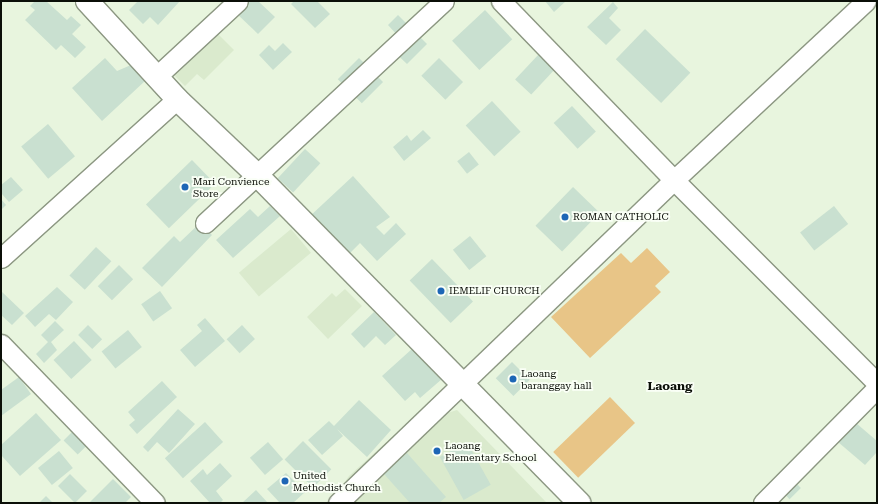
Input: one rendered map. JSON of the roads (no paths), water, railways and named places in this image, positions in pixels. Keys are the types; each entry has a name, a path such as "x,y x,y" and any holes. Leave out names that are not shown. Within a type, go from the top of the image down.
{"street":[{"path":"87,1 177,98 257,175 462,386 579,503"},
{"path":"157,76 238,1"},
{"path":"205,223 444,1"},
{"path":"501,1 674,180 877,383"},
{"path":"338,503 462,386 674,180 866,1"},
{"path":"1,258 177,98"},
{"path":"1,344 155,503"},
{"path":"763,503 877,388"}],"place":[{"name":"Mari Convience Store","path":"185,187"},
{"name":"ROMAN CATHOLIC","path":"565,217"},
{"name":"IEMELIF CHURCH","path":"441,291"},
{"name":"Laoang baranggay hall","path":"513,379"},
{"name":"Laoang Elementary School","path":"437,451"},
{"name":"United Methodist Church","path":"285,481"}],"district":[{"name":"Laoang","path":"670,387"}]}
